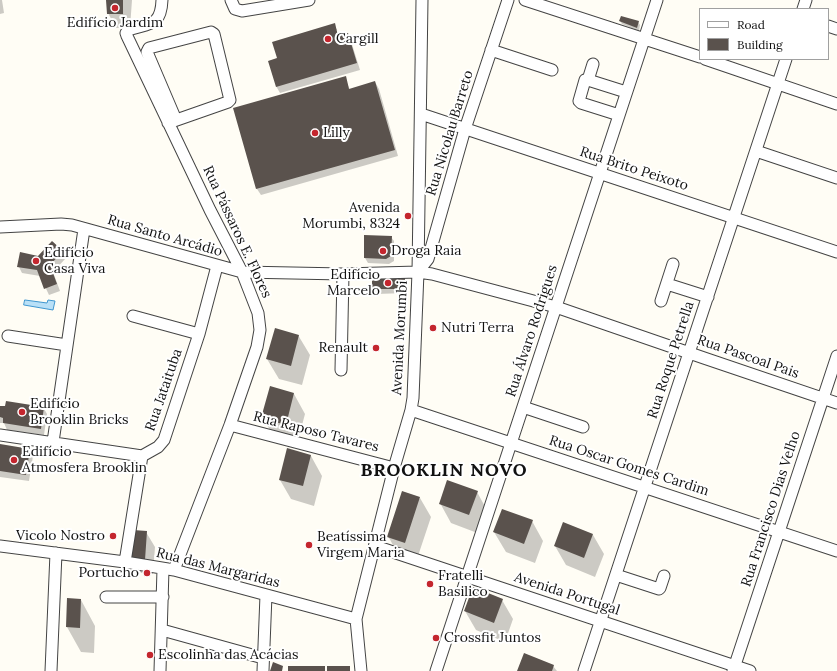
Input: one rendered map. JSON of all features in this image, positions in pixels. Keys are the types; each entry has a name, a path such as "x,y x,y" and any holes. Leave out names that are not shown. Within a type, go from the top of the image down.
{"street":[{"name":"Rua Pássaros E. Flores","path":"162,0 161,14 158,19 149,25 128,30 126,33 172,121 210,210 242,272 258,313 260,330 257,347 230,425 168,569"},
{"path":"231,0 235,9 242,11 309,0"},
{"name":"Avenida Morumbi","path":"361,671 356,620 394,468 411,410 420,217 422,0"},
{"name":"Rua Nicolau Barreto","path":"418,272 428,259 465,129 508,0"},
{"path":"525,0 699,57"},
{"name":"Rua Álvaro Rodrigues","path":"436,671 657,0"},
{"path":"211,32 214,34 230,100 172,121 147,49 211,32"},
{"path":"491,50 552,70"},
{"path":"708,60 837,104"},
{"name":"Rua Roque Petrella","path":"584,671 786,60"},
{"path":"593,64 588,80 585,80 579,100 580,102 619,115"},
{"path":"588,80 626,92"},
{"name":"Rua Brito Peixoto","path":"421,114 837,252"},
{"path":"756,151 837,178"},
{"path":"420,217 424,223 428,224 436,223 440,217"},
{"name":"Rua Santo Arcádio","path":"0,227 61,224 242,272 343,274 418,272"},
{"path":"53,442 84,229"},
{"path":"661,301 673,264"},
{"name":"Rua Jataituba","path":"142,456 158,447 164,440 218,266"},
{"name":"Rua Pascoal Pais","path":"418,272 432,274 556,306 837,403"},
{"path":"341,370 343,274"},
{"path":"667,284 708,297"},
{"path":"133,316 198,334"},
{"path":"8,336 67,345"},
{"name":"Rua Francisco Dias Velho","path":"734,668 837,356"},
{"path":"523,407 583,427"},
{"name":"Rua Oscar Gomes Cardim","path":"411,410 837,552"},
{"name":"Rua Raposo Tavares","path":"230,425 394,468"},
{"path":"0,435 142,456 125,562"},
{"name":"Rua das Margaridas","path":"0,546 168,569 356,620"},
{"name":"Avenida Portugal","path":"375,546 600,620 734,668 750,671"},
{"path":"51,671 56,553"},
{"path":"160,671 163,597 168,569"},
{"path":"616,575 659,590 664,576"},
{"path":"262,671 266,595"},
{"path":"106,597 163,597"},
{"path":"162,630 263,658"}],"water":[{"path":"25,300 47,303 48,300 55,301 53,310 24,305"}],"building":[{"name":"Edifício Jardim","path":"106,0 123,0 123,14 107,14"},
{"path":"621,16 639,21 637,28 619,21"},
{"path":"335,23 338,36 348,33 357,63 276,87 268,61 277,58 272,42"},
{"name":"Lilly","path":"346,76 349,89 375,81 395,150 256,189 233,108"},
{"path":"364,235 392,236 391,256 386,259 364,258"},
{"name":"Edifício Casa Viva","path":"52,241 63,251 50,265 57,284 44,289 37,270 17,267 20,252 38,256"},
{"name":"Edifício Marcelo","path":"372,277 405,277 405,289 372,289"},
{"path":"275,328 299,335 291,366 266,359"},
{"path":"270,386 294,393 286,425 261,418"},
{"name":"Edifício Brooklin Bricks","path":"6,401 44,407 41,429 3,423 3,418 0,417 0,406 5,406"},
{"name":"Edifício Atmosfera Brooklin","path":"0,444 30,449 26,475 0,471"},
{"path":"287,448 311,455 303,486 279,480"},
{"path":"447,480 478,491 469,515 439,504"},
{"path":"402,491 420,497 405,543 387,537"},
{"path":"502,509 533,520 524,544 493,532"},
{"path":"563,522 593,534 584,558 554,546"},
{"path":"133,530 147,531 145,560 131,559"},
{"path":"473,587 503,599 494,623 464,611"},
{"path":"67,598 81,599 80,628 66,627"},
{"path":"524,653 554,665 552,671 517,671"},
{"path":"273,662 283,666 282,671 270,671"},
{"path":"288,666 325,666 325,671 288,671"},
{"path":"327,666 350,666 350,671 327,671"}],"place":[{"name":"Edifício Jardim","path":"115,8"},
{"name":"Cargill","path":"328,39"},
{"name":"Lilly","path":"315,133"},
{"name":"Avenida Morumbi, 8324","path":"408,216"},
{"name":"Droga Raia","path":"383,251"},
{"name":"Edifício Casa Viva","path":"36,261"},
{"name":"Edifício Marcelo","path":"388,283"},
{"name":"Nutri Terra","path":"433,328"},
{"name":"Renault","path":"376,348"},
{"name":"Edifício Brooklin Bricks","path":"22,412"},
{"name":"Edifício Atmosfera Brooklin","path":"14,460"},
{"name":"Vicolo Nostro","path":"113,536"},
{"name":"Beatíssima Virgem Maria","path":"309,545"},
{"name":"Portucho","path":"147,573"},
{"name":"Fratelli Basilico","path":"430,584"},
{"name":"Crossfit Juntos","path":"436,638"},
{"name":"Escolinha das Acácias","path":"150,655"}],"district":[{"name":"BROOKLIN NOVO","path":"444,471"}]}
